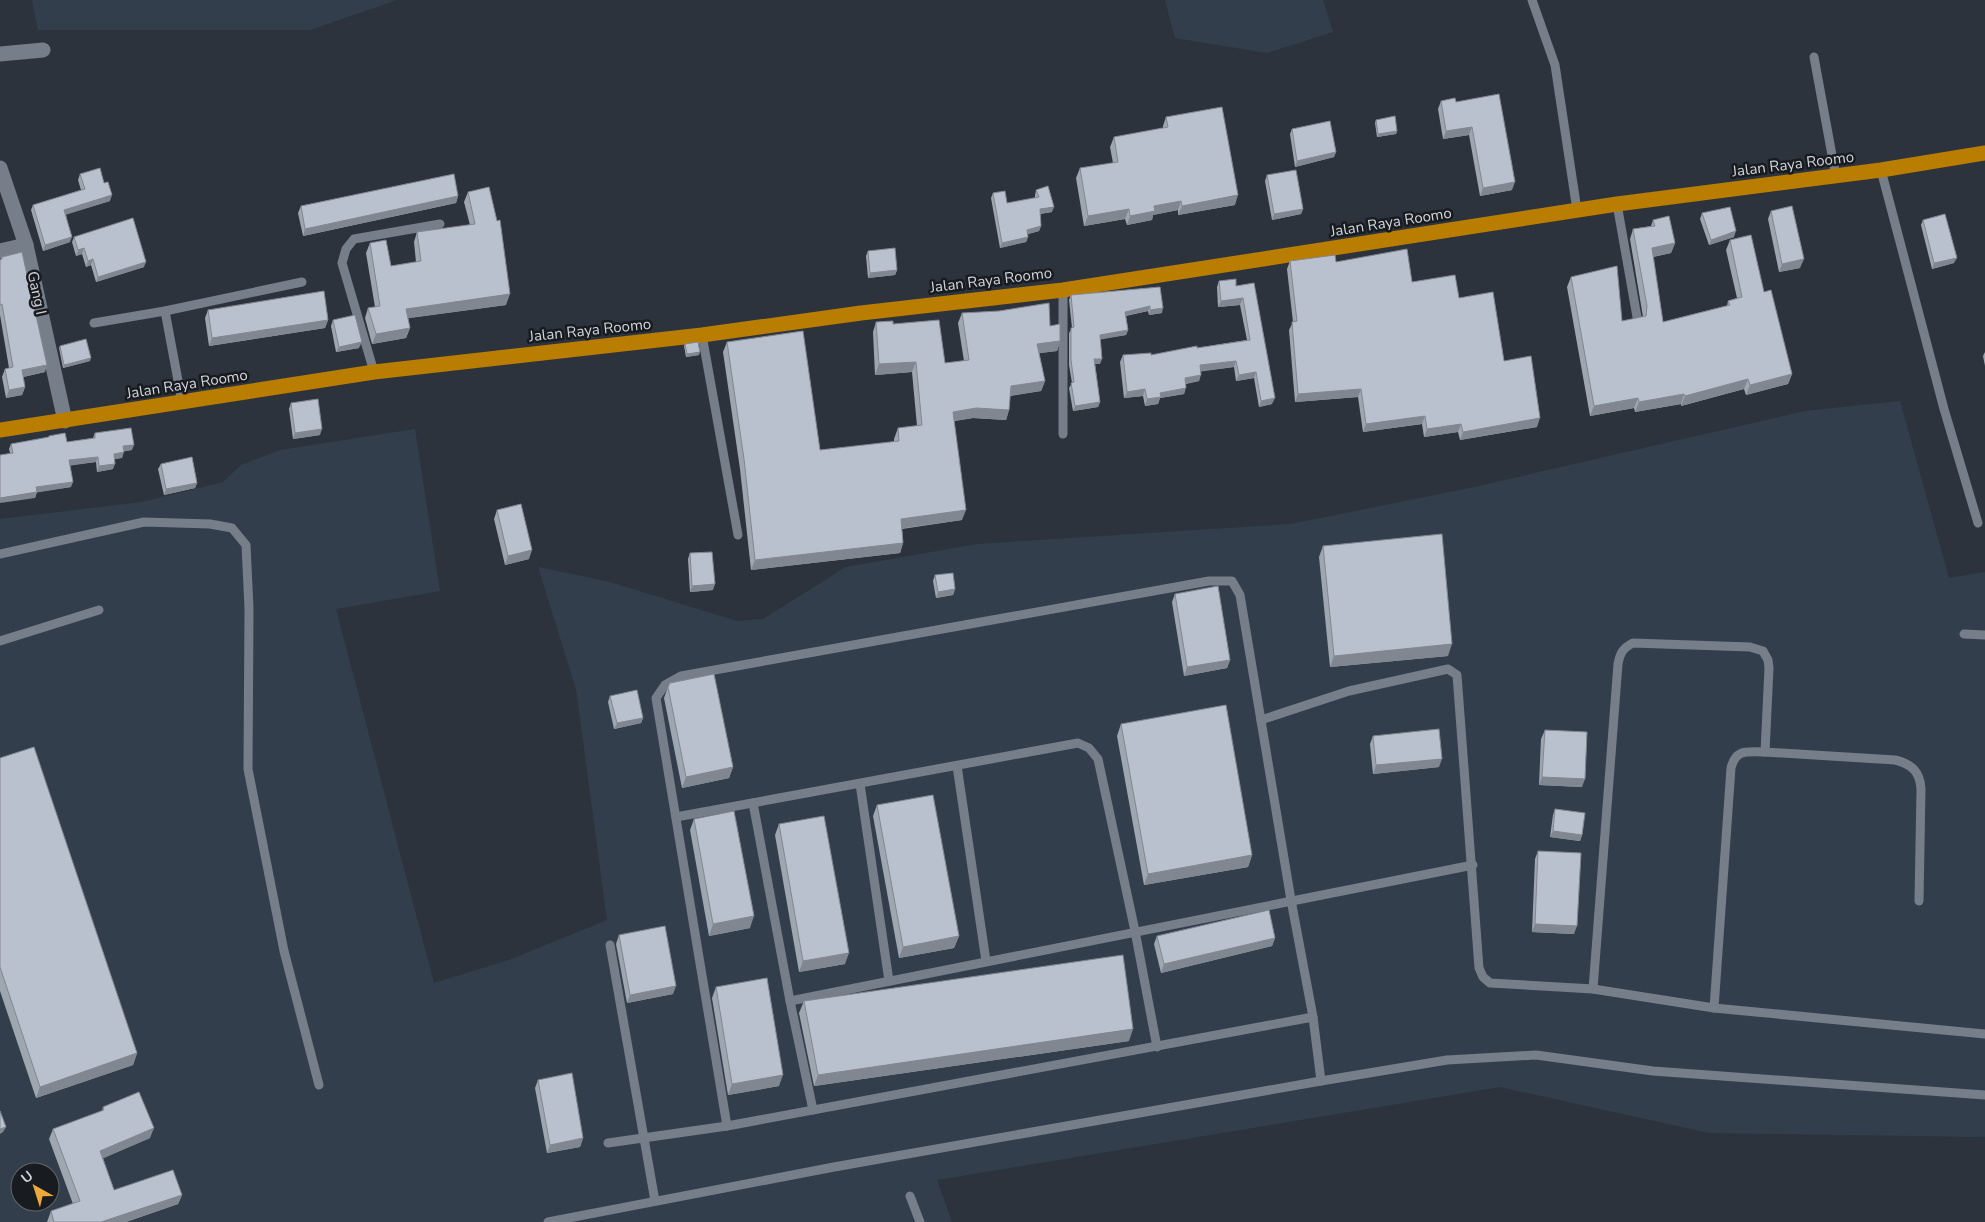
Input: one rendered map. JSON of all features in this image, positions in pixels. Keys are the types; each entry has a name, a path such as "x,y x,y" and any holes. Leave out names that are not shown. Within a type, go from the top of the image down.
{"highway":[{"name":"Jalan Raya Roomo","path":"0,430 374,372 702,335 861,313 1063,290 1617,204 1881,170 1985,152"}],"street":[{"path":"0,54 43,50"},
{"name":"Gang I","path":"0,168 26,245 65,420"},
{"path":"0,251 26,245"}],"lane":[{"path":"1532,0 1555,66 1577,210"},
{"path":"1814,57 1836,176"},
{"path":"1881,170 1944,409 1978,523"},
{"path":"1617,204 1637,317"},
{"path":"374,372 342,263 346,248 354,240 440,224"},
{"path":"94,323 165,312 302,282"},
{"path":"1063,290 1063,434"},
{"path":"165,312 182,402"},
{"path":"702,335 738,535"},
{"path":"0,554 144,522 210,524 232,528 246,545 249,608 248,769 284,951 319,1085"},
{"path":"727,1126 656,698 665,685 681,676 1209,581 1232,582 1240,595 1291,900 1313,1017 1321,1081"},
{"path":"0,641 100,610"},
{"path":"1964,634 1985,635"},
{"path":"1593,989 1618,664 1621,652 1633,644 1750,647 1763,652 1768,660 1769,668 1765,752"},
{"path":"1261,720 1349,691 1448,669 1457,675 1459,679 1473,865 1479,968 1483,977 1490,984 1593,989 1714,1008 1985,1034"},
{"path":"676,817 1078,743 1089,748 1098,760 1135,931 1157,1047"},
{"path":"1714,1008 1731,768 1733,760 1738,754 1745,751 1895,760 1905,762 1912,767 1920,780 1921,789 1919,901"},
{"path":"957,766 986,961"},
{"path":"860,784 889,981"},
{"path":"754,803 790,1001 813,1110"},
{"path":"790,1001 1473,865"},
{"path":"610,945 655,1201"},
{"path":"608,1143 727,1126 1313,1017"},
{"path":"548,1222 584,1219 655,1201 1447,1060 1536,1055 1653,1070 1985,1095"},
{"path":"910,1196 920,1222"}],"shaded area":[{"path":"32,0 397,0 310,30 38,30"},
{"path":"1165,0 1323,0 1333,32 1267,53 1175,38"},
{"path":"1900,401 1949,578 1985,572 1985,1137 1709,1133 1500,1087 937,1180 952,1222 0,1222 0,519 142,502 223,482 241,465 280,450 415,429 440,591 336,609 434,983 509,960 607,920 576,689 538,567 610,582 737,621 763,619 846,567 977,544 1291,524 1470,488 1805,411"}],"building":[{"path":"1499,94 1515,182 1483,188 1472,127 1446,131 1441,101 1455,98 1456,102"},
{"path":"1222,107 1238,195 1182,206 1181,201 1154,206 1155,211 1130,216 1129,209 1088,216 1080,168 1118,162 1114,137 1168,127 1166,117"},
{"path":"1395,116 1397,131 1378,134 1376,120"},
{"path":"1330,121 1336,152 1297,161 1292,129"},
{"path":"100,168 104,183 108,182 112,195 64,210 72,237 45,245 33,205 85,189 80,174"},
{"path":"1296,170 1303,209 1274,214 1267,175"},
{"path":"454,174 458,196 305,229 301,206"},
{"path":"1048,186 1054,207 1040,209 1041,226 1027,230 1028,237 1002,243 993,193 1005,191 1007,203 1039,197 1036,190"},
{"path":"489,187 497,221 500,220 510,294 406,309 410,328 376,334 368,308 380,306 370,243 386,240 391,266 421,261 417,232 475,224 468,192"},
{"path":"1792,206 1804,259 1782,264 1771,211"},
{"path":"1730,207 1736,231 1711,240 1702,213"},
{"path":"1945,214 1957,258 1934,263 1923,220"},
{"path":"1669,216 1675,243 1652,248 1663,322 1730,305 1728,301 1742,297 1730,240 1751,235 1764,292 1771,290 1792,374 1750,385 1748,379 1685,396 1684,394 1639,402 1638,398 1594,406 1571,277 1617,266 1622,321 1646,316 1647,306 1633,229 1655,226 1653,220"},
{"path":"133,218 146,262 98,277 93,259 88,261 84,248 78,250 74,237"},
{"path":"895,248 897,270 870,273 868,251"},
{"path":"1407,249 1412,282 1455,275 1459,298 1493,292 1504,361 1531,356 1540,418 1463,432 1461,424 1427,429 1425,416 1366,424 1361,389 1298,394 1292,322 1297,321 1290,261 1335,255 1336,262"},
{"path":"22,252 47,365 22,370 25,387 9,390 5,369 13,367 2,304 0,305 0,260 2,257"},
{"path":"1236,279 1236,286 1254,283 1275,398 1261,401 1256,372 1239,375 1236,361 1200,365 1201,375 1185,378 1186,388 1160,393 1161,397 1147,399 1145,389 1127,392 1123,355 1151,353 1151,355 1197,346 1197,348 1250,340 1243,298 1221,301 1219,281"},
{"path":"1160,287 1163,308 1150,310 1150,306 1125,312 1128,330 1100,335 1102,359 1094,359 1100,402 1075,406 1071,383 1074,382 1071,360 1071,328 1074,327 1071,295"},
{"path":"324,291 328,320 212,338 208,310"},
{"path":"1049,303 1050,326 1060,324 1060,341 1037,344 1045,381 1011,386 1009,410 976,408 953,412 966,510 901,519 903,543 755,560 744,459 727,342 803,331 820,450 899,441 898,428 922,425 916,362 879,364 876,322 893,321 893,324 939,320 945,363 969,360 962,313 999,311"},
{"path":"355,315 362,342 339,347 333,320"},
{"path":"86,339 91,358 64,365 60,346"},
{"path":"698,342 700,352 687,354 685,344"},
{"path":"318,399 322,429 295,433 291,403"},
{"path":"131,428 134,445 123,446 124,452 114,454 115,464 99,466 98,457 69,460 73,482 36,487 37,492 0,498 0,455 13,453 11,444 65,433 67,442 95,438 95,433"},
{"path":"192,457 197,483 166,489 161,464"},
{"path":"521,504 532,550 508,556 497,510"},
{"path":"1442,534 1452,644 1334,656 1323,546"},
{"path":"712,552 715,584 692,586 690,553"},
{"path":"953,573 955,589 938,592 935,575"},
{"path":"1218,586 1230,660 1187,667 1175,594"},
{"path":"714,674 733,767 686,777 668,687 670,683"},
{"path":"637,690 643,718 617,723 610,696"},
{"path":"1226,705 1252,855 1148,874 1121,724"},
{"path":"1439,729 1442,759 1376,765 1373,736"},
{"path":"1545,730 1587,732 1585,779 1542,777"},
{"path":"34,747 137,1053 40,1087 0,967 0,758"},
{"path":"933,795 959,936 903,947 877,805"},
{"path":"1555,809 1585,813 1582,835 1553,831"},
{"path":"734,811 754,916 713,924 694,819"},
{"path":"824,816 849,953 803,961 779,824"},
{"path":"1538,851 1581,853 1577,926 1535,924"},
{"path":"1269,910 1275,938 1164,964 1157,936"},
{"path":"665,926 676,986 630,995 619,935"},
{"path":"1123,955 1133,1029 818,1075 804,1001"},
{"path":"767,978 783,1075 732,1084 716,987"},
{"path":"572,1073 583,1138 550,1145 538,1080"},
{"path":"139,1092 154,1128 100,1151 114,1190 173,1170 182,1195 101,1222 54,1222 51,1212 60,1212 60,1208 80,1201 53,1129 104,1110 103,1107"},
{"path":"0,1111 6,1127 0,1129"}]}
